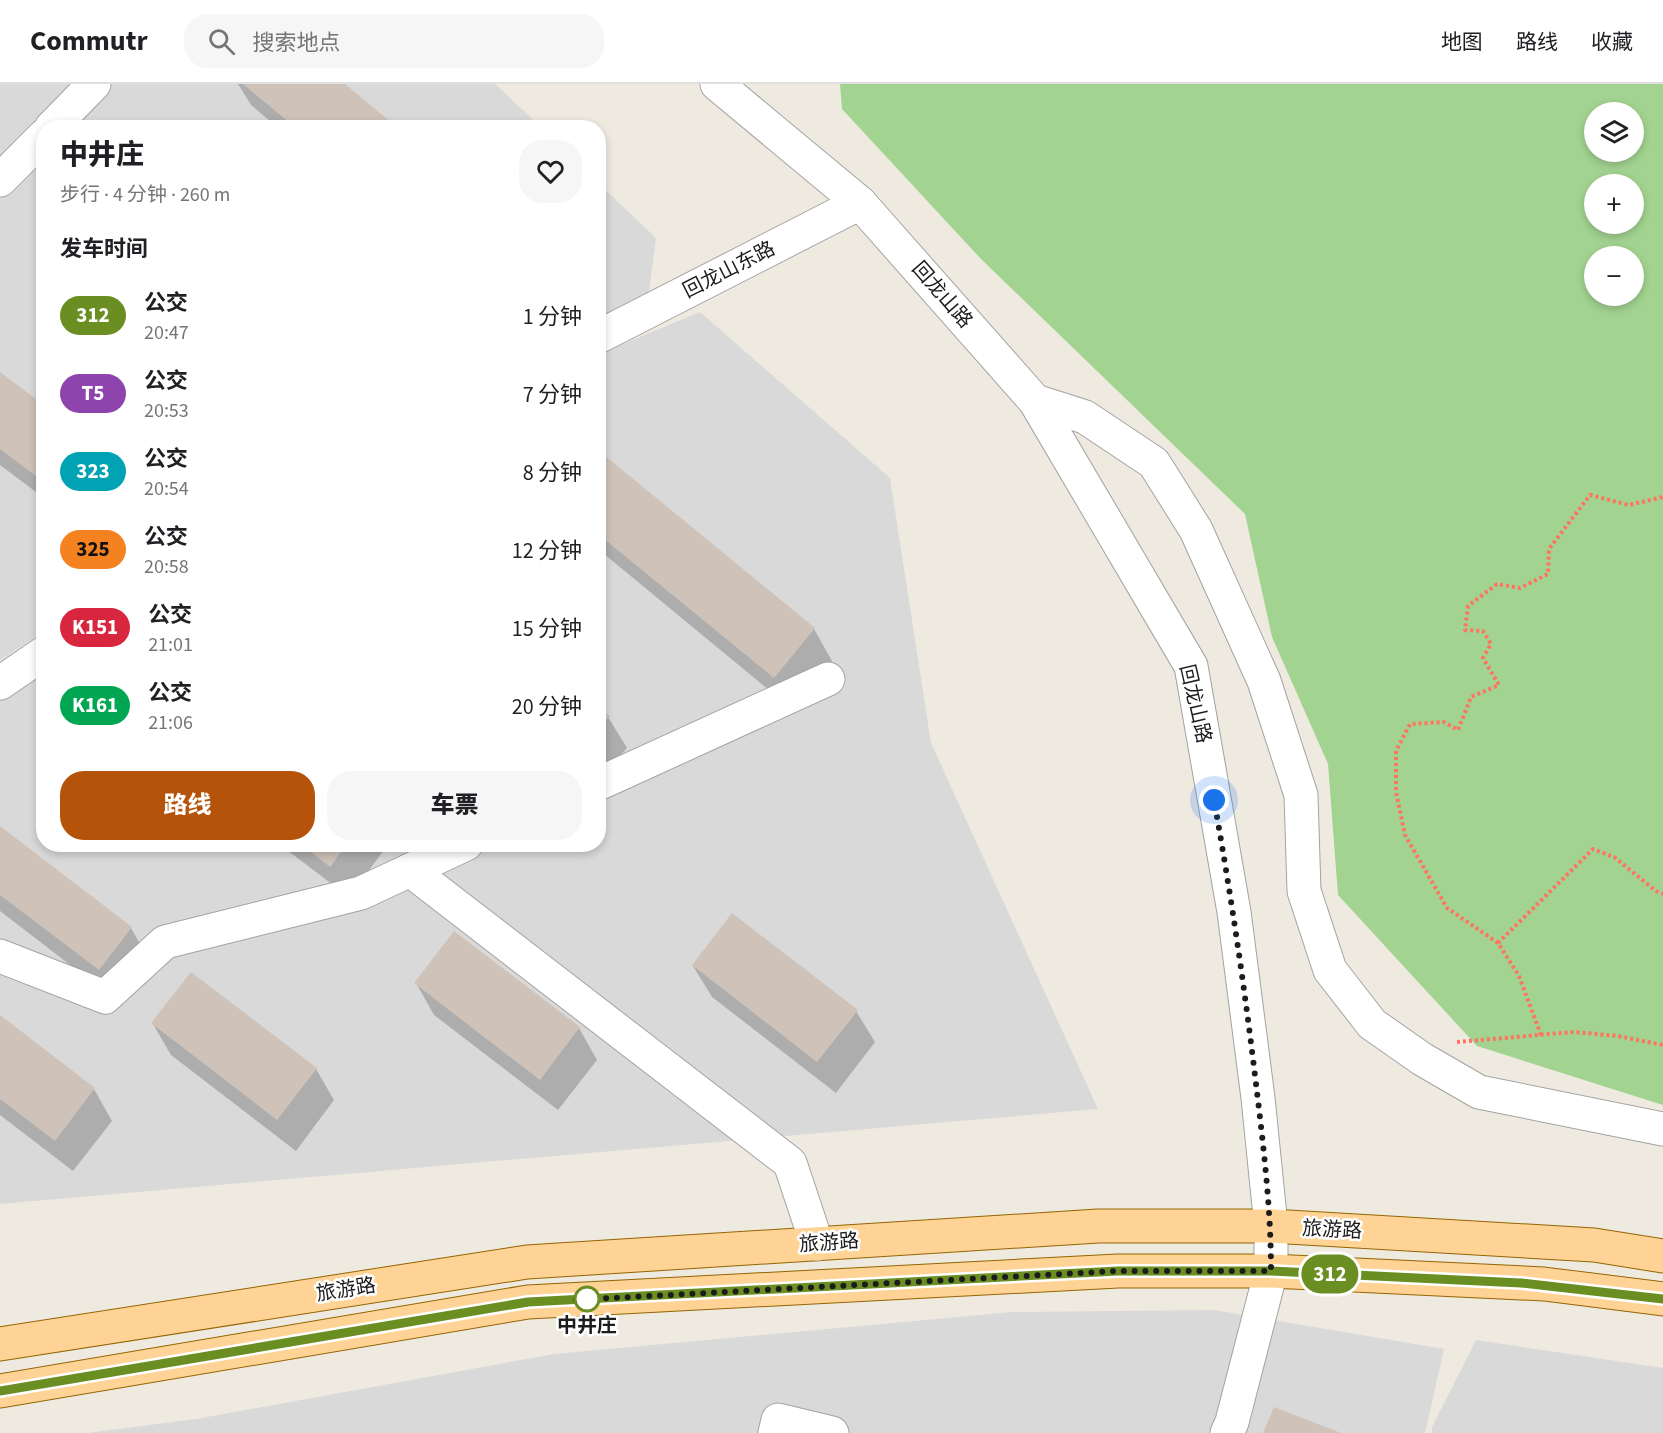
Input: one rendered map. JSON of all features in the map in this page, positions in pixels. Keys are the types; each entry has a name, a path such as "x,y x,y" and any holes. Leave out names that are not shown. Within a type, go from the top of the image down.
{"main road":[{"name":"旅游路","path":"0,1344 527,1262 1098,1226 1271,1226 1594,1245 1663,1256"},
{"path":"0,1391 528,1302 1118,1271 1271,1271 1544,1284 1663,1299"}],"street":[{"path":"59,120 94,84"},
{"name":"回龙山路","path":"728,89 860,202 1035,401 1191,666 1234,912 1258,1098 1271,1226 1271,1271 1232,1422 1227,1433"},
{"path":"0,180 36,144"},
{"name":"回龙山东路","path":"606,333 860,202"},
{"path":"1035,401 1084,417 1154,463 1196,530 1264,681 1301,795 1304,891 1330,970 1372,1024 1422,1059 1479,1092 1663,1129"},
{"path":"0,683 36,658"},
{"path":"606,780 828,679"},
{"path":"0,956 105,997 165,942 361,892 449,852"},
{"path":"410,870 790,1164 817,1244"},
{"path":"775,1433 777,1420 832,1433"}],"path":[{"path":"1541,1035 1519,976 1498,942 1447,908 1405,834 1396,792 1396,751 1410,724 1444,722 1458,730 1471,697 1499,685 1483,658 1491,644 1483,631 1465,630 1468,606 1497,584 1520,588 1548,574 1549,549 1590,495 1629,505 1663,497"},
{"path":"1498,942 1593,849 1614,857 1656,891 1663,894"},
{"path":"1422,1059 1446,1043 1574,1032 1618,1036 1663,1045"}],"shaded area":[{"path":"0,84 495,84 534,120 36,120 36,637 0,660"},
{"path":"606,191 656,238 645,322 606,334"},
{"path":"700,312 890,478 931,743 1098,1109 0,1204 0,694 36,670 36,852 606,852 606,351"},
{"path":"1214,1310 1444,1349 1425,1433 87,1433 196,1419 554,1354 1012,1312"},
{"path":"1476,1340 1663,1368 1663,1433 1432,1433 1432,1427"}],"green space":[{"path":"840,84 1663,84 1663,1105 1477,1046 1338,895 1328,764 1272,637 1245,514 981,259 842,109"}],"building":[{"path":"243,84 345,84 388,120 286,120"},
{"path":"0,372 36,399 36,476 0,449"},
{"path":"606,457 815,628 774,678 606,541"},
{"path":"0,826 132,927 99,970 0,895"},
{"path":"311,852 341,852 330,867"},
{"path":"732,913 858,1010 817,1062 692,965"},
{"path":"454,931 580,1027 540,1080 414,983"},
{"path":"191,972 317,1068 277,1120 151,1023"},
{"path":"0,1015 95,1088 55,1141 0,1099"},
{"path":"1274,1407 1341,1433 1263,1433"}],"bus line":[{"name":"312","path":"0,1391 528,1302 1118,1271 1271,1271 1544,1284 1663,1299"}],"place":[{"name":"中井庄","path":"587,1299"}],"route":[{"path":"587,1299 575,1300 1118,1271 1271,1271 1271,1226 1258,1098 1234,912 1214,800"}]}
